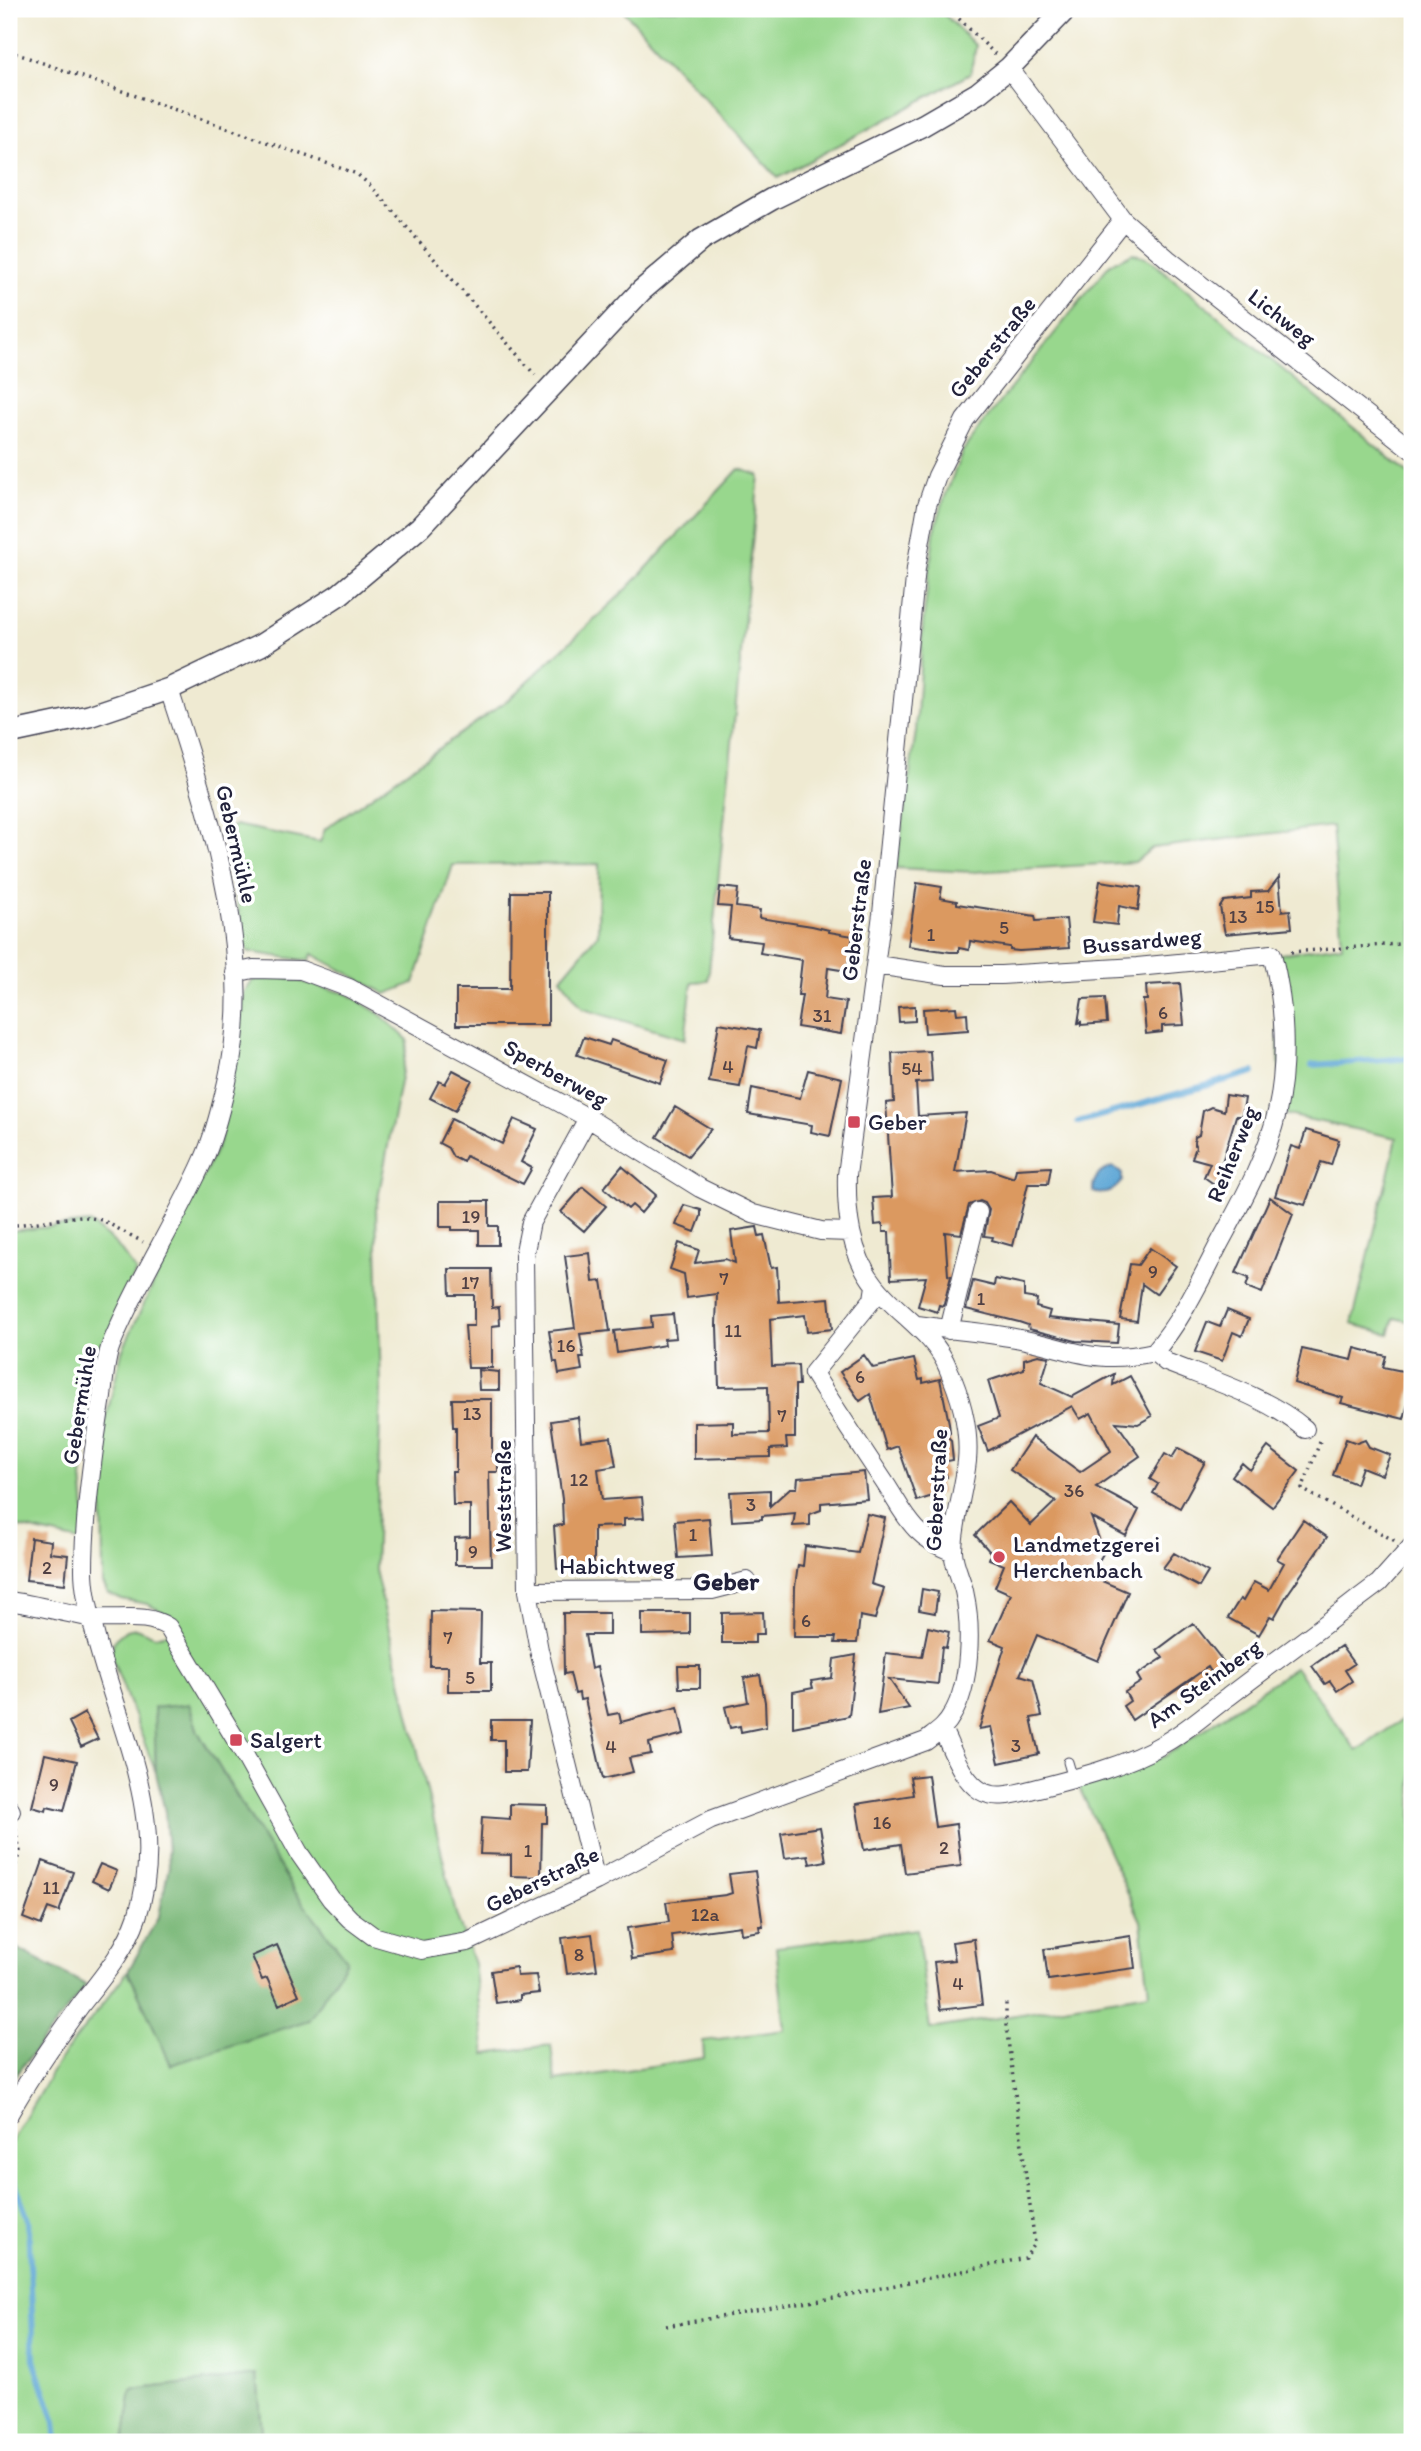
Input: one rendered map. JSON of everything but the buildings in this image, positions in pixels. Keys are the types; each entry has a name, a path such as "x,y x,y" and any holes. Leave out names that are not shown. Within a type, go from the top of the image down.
{"street":[{"path":"9,733 89,716 169,689 261,645 340,594 420,527 641,291 701,240 772,198 923,125 978,93 1009,68 1066,9"},
{"path":"1009,68 1123,220"},
{"name":"Lichweg","path":"1123,220 1178,267 1412,450"},
{"name":"Geberstraße","path":"91,1618 137,1618 158,1621 168,1628 306,1862 331,1899 350,1919 373,1936 422,1950 468,1942 596,1881 711,1820 926,1741 942,1729 953,1714 967,1673 968,1643 964,1593 953,1552 967,1459 967,1428 947,1364 918,1325 875,1286 862,1265 850,1231 847,1175 889,855 916,568 927,505 937,476 965,420 1123,220"},
{"name":"Gebermühle","path":"9,2113 38,2064 118,1955 137,1918 145,1879 146,1820 140,1778 103,1668 91,1618 84,1576 85,1527 109,1348 204,1159 228,1080 235,1030 235,973 226,884 210,820 169,689"},
{"name":"Bussardweg","path":"876,965 945,975 1001,975 1137,967 1272,954"},
{"name":"Reiherweg","path":"1154,1352 1182,1314 1225,1234 1262,1156 1276,1114 1283,1073 1283,1032 1272,954"},
{"name":"Sperberweg","path":"235,973 253,969 302,970 349,988 588,1118 700,1188 753,1214 821,1231 850,1231"},
{"name":"Weststraße","path":"588,1118 531,1222 524,1256 528,1591 539,1650 596,1881"},
{"path":"949,1330 978,1212"},
{"path":"875,1286 873,1299 813,1373 913,1527 925,1539 953,1552"},
{"path":"918,1325 1016,1338 1096,1358 1131,1357 1154,1352 1166,1363 1259,1399 1305,1429"},
{"name":"Am Steinberg","path":"942,1729 959,1766 982,1792 994,1796 1009,1795 1070,1770 1152,1750 1194,1724 1379,1583 1411,1547"},
{"name":"Habichtweg","path":"528,1591 712,1590 747,1581"},
{"path":"9,1601 46,1606 91,1618"}],"path":[{"path":"948,9 1009,68"},
{"path":"9,51 358,174 548,390"},
{"path":"1272,954 1324,947 1412,943"},
{"path":"9,1226 81,1216 102,1220 157,1250"},
{"path":"1305,1429 1320,1441 1302,1489 1411,1547"},
{"path":"9,1885 20,1851 10,1809"},
{"path":"666,2326 833,2298 1025,2258 1035,2244 1006,2025 1006,2002"}],"green space":[{"path":"622,9 939,9 976,46 970,74 778,178"},
{"path":"1133,253 1150,260 1412,476 1412,1322 1394,1318 1389,1334 1352,1324 1397,1138 1287,1115 1281,1094 1273,955 1342,945 1332,826 1152,848 1135,862 973,872 896,868 916,731 923,623 934,533 962,452 1110,264"},
{"path":"739,469 759,475 708,981 692,982 685,1039 583,1009 561,978 598,934 599,864 453,865 414,983 386,994 312,954 309,961 248,952 222,834 235,825 320,842 325,829 509,699 628,588"},
{"path":"280,976 348,994 381,1015 408,1040 376,1209 381,1389 375,1570 456,1914 474,1964 485,2054 551,2045 555,2081 704,2058 703,2041 785,2030 776,1947 917,1929 930,2029 1149,1993 1141,1921 1078,1785 1165,1756 1295,1667 1357,1751 1404,1718 1412,1600 1412,2442 263,2442 257,2375 132,2390 124,2442 9,2442 9,2146 56,2065 128,1971 171,2064 347,1960 295,1892 198,1732 189,1704 155,1751 156,1773 110,1653 115,1639 126,1630 136,1628 155,1636 181,1630 171,1616 147,1604 121,1599 108,1593 103,1583 102,1481 105,1423 122,1351 221,1138 244,993 254,979"},
{"path":"90,1223 116,1244 136,1271 97,1366 82,1478 88,1543 14,1526 9,1580 9,1231"},
{"path":"189,1704 198,1732 295,1892 347,1960 309,2020 171,2065 128,1971 159,1916 169,1866 165,1812 156,1773 154,1708"},
{"path":"9,1944 86,1985 9,2083"},
{"path":"257,2375 263,2442 124,2442 132,2390"}],"water":[{"path":"1113,1167 1122,1174 1122,1181 1109,1192 1093,1192 1098,1175"}],"waterway":[{"path":"1312,1065 1412,1058"},
{"path":"1078,1122 1254,1072"},
{"path":"9,2169 28,2219 34,2360 55,2422 57,2442"}],"place":[{"name":"Geber","path":"854,1122"},
{"name":"Landmetzgerei Herchenbach","path":"999,1557"},
{"name":"Salgert","path":"236,1740"}],"district":[{"name":"Geber","path":"726,1581"}]}
